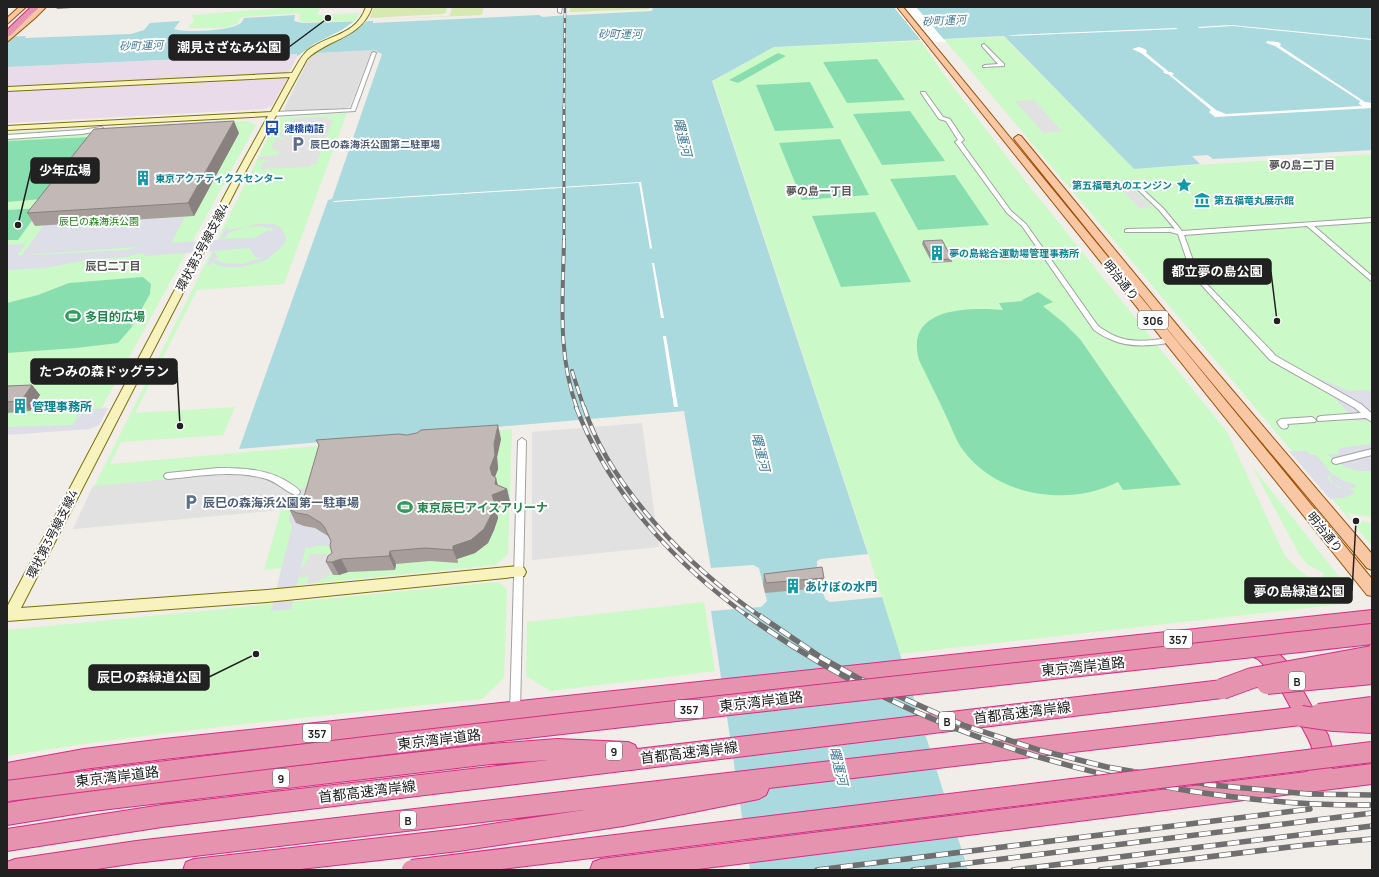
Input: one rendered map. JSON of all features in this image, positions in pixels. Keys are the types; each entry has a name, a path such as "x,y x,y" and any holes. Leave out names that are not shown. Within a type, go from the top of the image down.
{"highway":[{"path":"7,27 28,7"},
{"path":"8,37 35,7"},
{"name":"357","path":"7,773 84,759 164,749 1372,618"},
{"name":"東京湾岸道路","path":"7,791 172,770 804,696 1372,634"},
{"path":"1153,642 1179,647 1246,645 1258,649 1274,660 1279,666 1322,747 1324,764 1319,774 1312,782"},
{"path":"1222,689 1252,678 1372,656"},
{"name":"首都高速湾岸線","path":"7,840 162,816 1222,689 1372,674"},
{"name":"B","path":"15,870 128,853 1372,708"},
{"path":"1301,716 1334,721 1372,723"},
{"name":"9","path":"7,814 93,800 491,754 557,749 672,754"},
{"path":"412,870 1372,752"},
{"path":"194,870 459,840 623,815 768,786 801,774"},
{"path":"600,870 1372,774"}],"main road":[{"path":"7,22 23,7"},
{"path":"8,37 43,7"},
{"name":"明治通り","path":"900,7 937,46 1372,564"},
{"path":"910,7 915,13"},
{"name":"明治通り","path":"937,46 1170,340 1372,590"}],"street":[{"name":"環状第3号線支線4","path":"8,615 304,56 319,46 354,28 361,21 368,7"},
{"path":"984,45 1002,65 985,66"},
{"path":"7,128 353,110 374,53"},
{"path":"7,89 293,75"},
{"path":"923,94 941,118 948,120 961,140 958,142 1009,212 1024,225 1096,328 1113,338 1128,342 1140,343 1170,340"},
{"path":"7,137 82,132 101,129"},
{"path":"1137,186 1174,223 1180,233 1196,276 1273,358 1358,406 1371,417"},
{"path":"1127,231 1171,230 1180,233 1372,220"},
{"path":"1309,224 1372,278"},
{"path":"1321,419 1371,417"},
{"path":"1284,426 1281,422 1312,420"},
{"path":"515,712 522,442"},
{"path":"1336,461 1372,452"},
{"path":"168,476 223,471 248,472 280,481 296,492"},
{"path":"8,615 266,596 519,572"}],"shaded area":[{"path":"377,50 377,52 371,53 350,106 347,108 288,111 284,109 312,55 315,55 316,53"},
{"path":"298,54 290,71 285,73 7,86 7,67"},
{"path":"287,79 272,106 264,109 7,123 7,91"},
{"path":"1034,100 1062,131 1043,133 1015,101"},
{"name":"辰巳の森海浜公園第二駐車場","path":"327,117 329,120 333,119 316,164 312,164 310,167 260,169 263,162 272,161 257,160 259,157 278,155 280,152 271,148 276,139 286,139 279,136 269,136 270,134 285,132 290,122 295,118"},
{"path":"1133,188 1152,207 1139,208 1121,189"},
{"path":"185,217 171,243 219,240 226,228 229,230 258,224 272,224 280,227 286,237 281,248 269,257 270,258 261,262 240,267 225,267 212,263 207,266 213,251 144,256 145,253 126,257 92,259 45,268 7,270 7,245 26,244 17,255 22,255 44,225","holes":["260,226 274,229 271,231 268,230 255,238 220,239 228,236 226,234 245,227","140,247 127,250 32,255","249,248 256,258 262,258 242,264 224,263 214,259 218,257 214,251"]},
{"path":"1318,378 1349,391 1372,390 1372,420 1355,420 1332,395 1312,384"},
{"path":"108,408 99,425 90,429 7,435 7,427 73,425 81,410"},
{"path":"642,423 659,547 532,560 532,432"},
{"path":"1372,444 1372,471 1359,471 1345,467 1327,454 1338,454 1339,448"},
{"path":"1289,451 1306,451 1311,455 1316,455 1331,473 1342,480 1356,485 1355,488 1345,489 1352,490 1355,493 1343,498 1330,499","holes":["1331,473 1330,479 1333,483 1331,483 1328,478","1333,484 1345,489 1338,488"]},
{"name":"辰巳の森海浜公園第一駐車場","path":"238,473 257,476 275,482 291,492 296,499 298,506 294,509 73,529 93,486"},
{"path":"312,483 315,528 328,536 334,545 315,546 309,549 306,546 291,609 271,611 292,527 289,520 290,515 299,505 293,494"},
{"path":"309,554 341,554 328,577 321,579 319,582 307,584 308,577 298,577 299,572 309,558"}],"green space":[{"path":"297,7 321,7 317,15 359,13 355,21 303,22 299,20 300,13 241,17 237,24 224,28 188,28 194,20 191,15"},
{"path":"374,7 447,7 446,13 442,14 370,18"},
{"path":"452,7 484,7 482,15 369,20 449,16"},
{"path":"570,7 649,7 649,9 570,12"},
{"path":"1004,37 1134,169 1372,154 1372,517 1347,513 1351,519 1372,523 1372,546 944,39"},
{"path":"921,41 942,72 1026,182 1227,432 1284,554 1300,571 1320,582 1324,573 1308,565 1299,554 1252,466 1348,588 1343,604 899,654 866,546 713,81 774,47"},
{"path":"778,53 786,56 738,83 729,80"},
{"path":"877,59 905,100 847,103 823,62"},
{"path":"810,82 834,128 775,131 756,85"},
{"path":"910,111 945,161 882,165 853,114"},
{"path":"347,113 284,284 197,290 135,413 235,407 223,435 121,442 110,464 512,429 508,554 496,565 277,587 281,568 264,570 281,510 73,529 277,120 284,117"},
{"name":"辰巳の森海浜公園","path":"247,121 256,125 96,418 83,426 7,432 7,133"},
{"path":"91,137 42,199 7,202 7,141"},
{"path":"840,139 869,195 802,200 779,143"},
{"path":"955,175 989,225 918,230 890,179"},
{"path":"41,208 18,240 7,240 7,210"},
{"path":"875,212 911,282 841,287 812,216"},
{"name":"多目的広場","path":"143,277 151,284 150,294 131,328 118,343 76,348 7,353 7,303 38,295 69,283"},
{"path":"1038,292 1053,302 1043,306 1064,323 1080,339 1181,485 1123,490 1118,482 1099,490 1078,494 1056,495 1035,493 1014,487 995,478 977,466 963,450 956,439 919,360 917,343 921,329 930,320 943,314 973,309 1003,310 999,303 1023,301 1022,300"},
{"path":"498,582 507,589 504,678 482,699 185,731 7,756 7,630"},
{"path":"704,602 715,671 550,691 526,676 527,622"}],"water":[{"path":"653,7 1372,7 1372,150 1213,159 1208,155 1192,156 1200,164 1134,169 1004,36 774,47 712,81 868,554 821,559 817,561 817,567 825,599 830,602 882,597 968,870 750,870 711,611 761,607 767,601 759,568 753,565 711,568 684,411 239,449 328,200 332,199 382,54 377,52 377,50 316,53 315,55 297,56 297,54 7,67 7,37 26,36 25,38 131,34 144,30 150,23 180,21 174,29 198,31 236,26 241,23 244,18 295,15 294,21 302,23 373,21 373,23 539,15 543,17 652,11"}],"pier":[{"path":"894,7 916,7 946,42 935,42 939,48 928,49"},
{"path":"368,20 358,29 319,49 312,55 298,56 314,44 342,30 355,21"},
{"path":"1231,25 1372,40 1233,26 1198,27"},
{"path":"1178,29 1007,36 1013,35"},
{"path":"1267,41 1278,42 1281,44 1280,46 1365,102 1372,103 1372,108 1215,117 1209,112 1211,110 1168,74 1163,72 1164,71 1141,53 1132,49 1139,47 1145,49 1147,51 1146,53 1169,72 1174,74 1172,75 1216,110 1226,114 1362,106 1359,104 1360,101 1275,46 1266,43"},
{"path":"641,182 652,248 650,249 639,183 333,202 334,201"},
{"path":"652,263 654,263 664,318 661,318"},
{"path":"663,336 666,336 678,407 674,407"}],"building":[{"name":"東京アクアティクスセンター","path":"234,121 188,203 27,213 94,129"},
{"name":"夢の島総合運動場管理事務所","path":"942,240 952,259 933,260 923,241"},
{"path":"32,385 21,401 7,402 7,386"},
{"name":"東京辰巳アイスアリーナ","path":"498,425 494,444 495,455 490,468 492,475 496,478 495,484 507,489 492,495 495,504 484,529 471,540 453,546 453,550 425,548 390,551 389,556 341,559 326,562 328,556 332,553 330,546 331,541 325,528 321,523 308,515 297,513 289,509 303,500 319,445 316,440 399,434 407,435 417,433 421,430"},
{"path":"822,567 824,578 766,583 764,574"}],"railway":[{"path":"564,108 565,7"},
{"path":"564,108 564,240"},
{"path":"564,240 562,304 564,346 566,367 577,408"},
{"path":"572,371 584,408"},
{"path":"576,407 590,439 607,469 647,524 670,550 695,574 749,617"},
{"path":"584,407 596,438 613,468 633,497 656,525 708,575 735,598 761,617"},
{"path":"748,616 798,649 850,679 903,706 958,729 1015,749 1072,766 1131,780 1190,791 1281,802 1372,805"},
{"path":"760,616 822,658 858,678 963,725 1039,750 1107,767 1211,785 1309,794 1372,795"},
{"path":"817,870 1310,809"},
{"path":"913,870 1372,813"},
{"path":"1013,870 1372,826"},
{"path":"1100,870 1306,845 1372,839"}],"place":[{"name":"潮見さざなみ公園","path":"328,18"},
{"name":"漣橋南詰","path":"272,128"},
{"name":"辰巳の森海浜公園第二駐車場","path":"298,144"},
{"name":"東京アクアティクスセンター","path":"143,178"},
{"name":"第五福竜丸のエンジン","path":"1184,185"},
{"name":"第五福竜丸展示館","path":"1202,200"},
{"name":"少年広場","path":"18,225"},
{"name":"夢の島総合運動場管理事務所","path":"937,253"},
{"name":"多目的広場","path":"73,316"},
{"name":"都立夢の島公園","path":"1277,321"},
{"name":"管理事務所","path":"20,406"},
{"name":"たつみの森ドッグラン","path":"180,426"},
{"name":"辰巳の森海浜公園第一駐車場","path":"191,502"},
{"name":"東京辰巳アイスアリーナ","path":"405,507"},
{"name":"夢の島緑道公園","path":"1356,521"},
{"name":"あけぼの水門","path":"793,586"},
{"name":"辰巳の森緑道公園","path":"256,654"}],"district":[{"name":"夢の島二丁目","path":"1302,164"},
{"name":"夢の島一丁目","path":"819,190"},
{"name":"辰巳二丁目","path":"113,265"}],"water label":[{"name":"砂町運河","path":"944,20"},
{"name":"砂町運河","path":"620,33"},
{"name":"砂町運河","path":"141,45"},
{"name":"曙運河","path":"683,137"},
{"name":"曙運河","path":"761,452"},
{"name":"曙運河","path":"839,766"}]}
